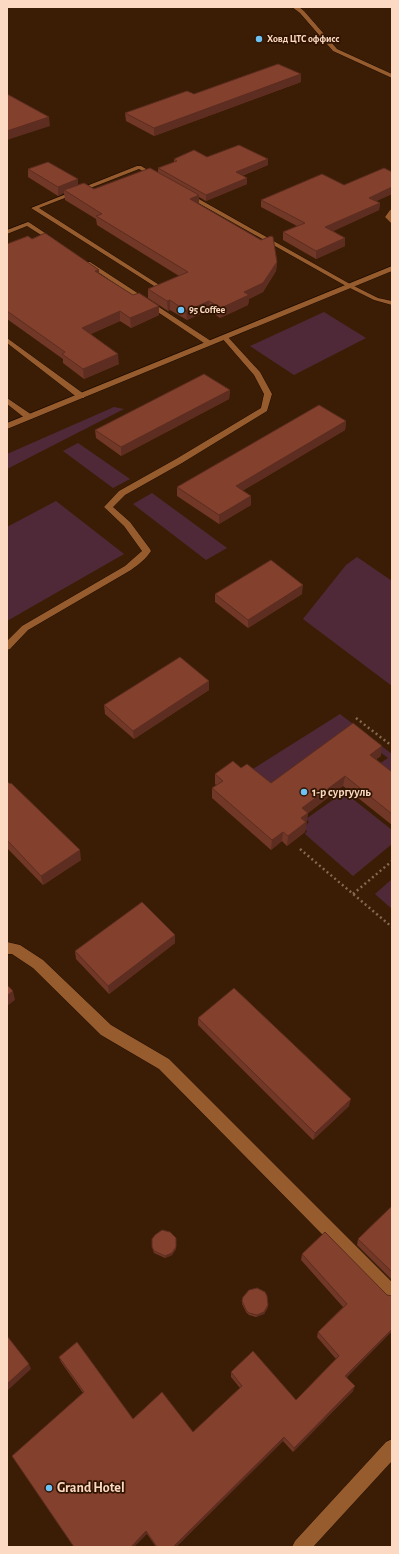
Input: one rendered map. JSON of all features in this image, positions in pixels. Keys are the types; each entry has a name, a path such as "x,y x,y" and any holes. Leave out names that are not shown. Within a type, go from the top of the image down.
{"street":[{"path":"295,7 302,12 335,50 392,76"},
{"path":"7,426 392,268"},
{"path":"7,948 15,949 38,964 106,1030 164,1064 392,1292"},
{"path":"302,1547 392,1448"}],"lane":[{"path":"159,178 139,167 34,208 162,289"},
{"path":"180,190 348,285 376,299 392,304"},
{"path":"392,211 388,217 392,222"},
{"path":"7,232 28,224 60,245"},
{"path":"80,258 210,342"},
{"path":"7,647 25,628 128,568 141,558 147,551 127,524 108,507 122,493 179,461 264,409 268,394 257,374 225,336"},
{"path":"7,340 81,396"},
{"path":"7,400 29,417"}],"path":[{"path":"356,718 392,746"},
{"path":"300,849 392,927"},
{"path":"353,894 392,861"}],"shaded area":[{"path":"324,312 366,338 294,375 250,346"},
{"path":"114,407 124,409 7,469 7,454"},
{"path":"78,443 130,479 113,488 63,451"},
{"path":"152,493 227,548 206,560 133,504"},
{"path":"56,501 124,554 7,621 7,527"},
{"path":"357,557 392,581 392,686 303,619 346,565"},
{"path":"340,714 392,754 392,779 376,766 388,758 349,729 270,791 248,772"},
{"path":"344,792 392,830 392,844 353,876 305,834 307,831 303,828 309,822 306,819"},
{"path":"392,879 392,909 375,894"}],"building":[{"path":"278,64 301,74 154,128 125,113 187,91 194,94"},
{"path":"7,94 49,117 7,131"},
{"path":"239,145 268,159 236,172 247,178 206,195 158,168 177,161 174,159 194,150 207,157"},
{"path":"48,162 78,179 58,187 28,169"},
{"path":"150,168 199,195 190,199 261,240 271,236 273,237 277,262 263,283 244,292 249,295 221,308 209,301 186,311 170,300 167,301 148,289 188,272 96,216 102,214 64,190 84,183 94,189"},
{"path":"384,168 392,172 392,187 369,198 380,203 325,227 345,238 316,251 283,232 305,223 261,200 322,174 344,185"},
{"path":"45,233 99,270 95,271 133,295 139,293 159,306 130,318 120,311 82,328 118,354 83,369 62,354 65,352 7,311 7,244 28,236 32,239"},
{"path":"204,374 230,390 121,447 95,430"},
{"path":"319,405 346,421 236,486 251,496 219,515 177,487"},
{"path":"271,560 303,585 248,620 215,594"},
{"path":"180,657 209,681 133,731 104,705"},
{"name":"1-р сургууль","path":"353,723 382,746 370,755 392,772 392,814 345,776 302,808 308,813 301,818 306,822 288,836 283,832 272,840 212,788 223,781 215,774 233,761 241,768 247,764 271,783"},
{"path":"7,781 10,784 11,783 80,850 41,876 7,840"},
{"path":"142,902 175,935 108,986 75,951"},
{"path":"7,985 13,991 7,996"},
{"path":"234,988 351,1099 315,1133 198,1018"},
{"path":"392,1206 392,1272 358,1239"},
{"path":"162,1230 170,1232 176,1238 176,1247 172,1253 165,1256 154,1251 152,1247 152,1239"},
{"path":"325,1232 387,1295 392,1296 392,1329 345,1376 355,1386 294,1448 284,1437 173,1547 157,1547 146,1531 131,1547 74,1547 12,1456 84,1392 59,1357 77,1342 133,1419 162,1392 193,1432 242,1386 231,1372 253,1351 296,1400 339,1356 318,1332 347,1304 302,1254"},
{"path":"257,1288 265,1292 268,1305 264,1312 257,1315 249,1313 242,1301 243,1297 249,1290"},
{"path":"7,1336 29,1364 7,1384"}],"place":[{"name":"Ховд ЦТС оффисс","path":"259,39"},
{"name":"95 Coffee","path":"181,310"},
{"name":"1-р сургууль","path":"304,792"},
{"name":"Grand Hotel","path":"49,1488"}]}
